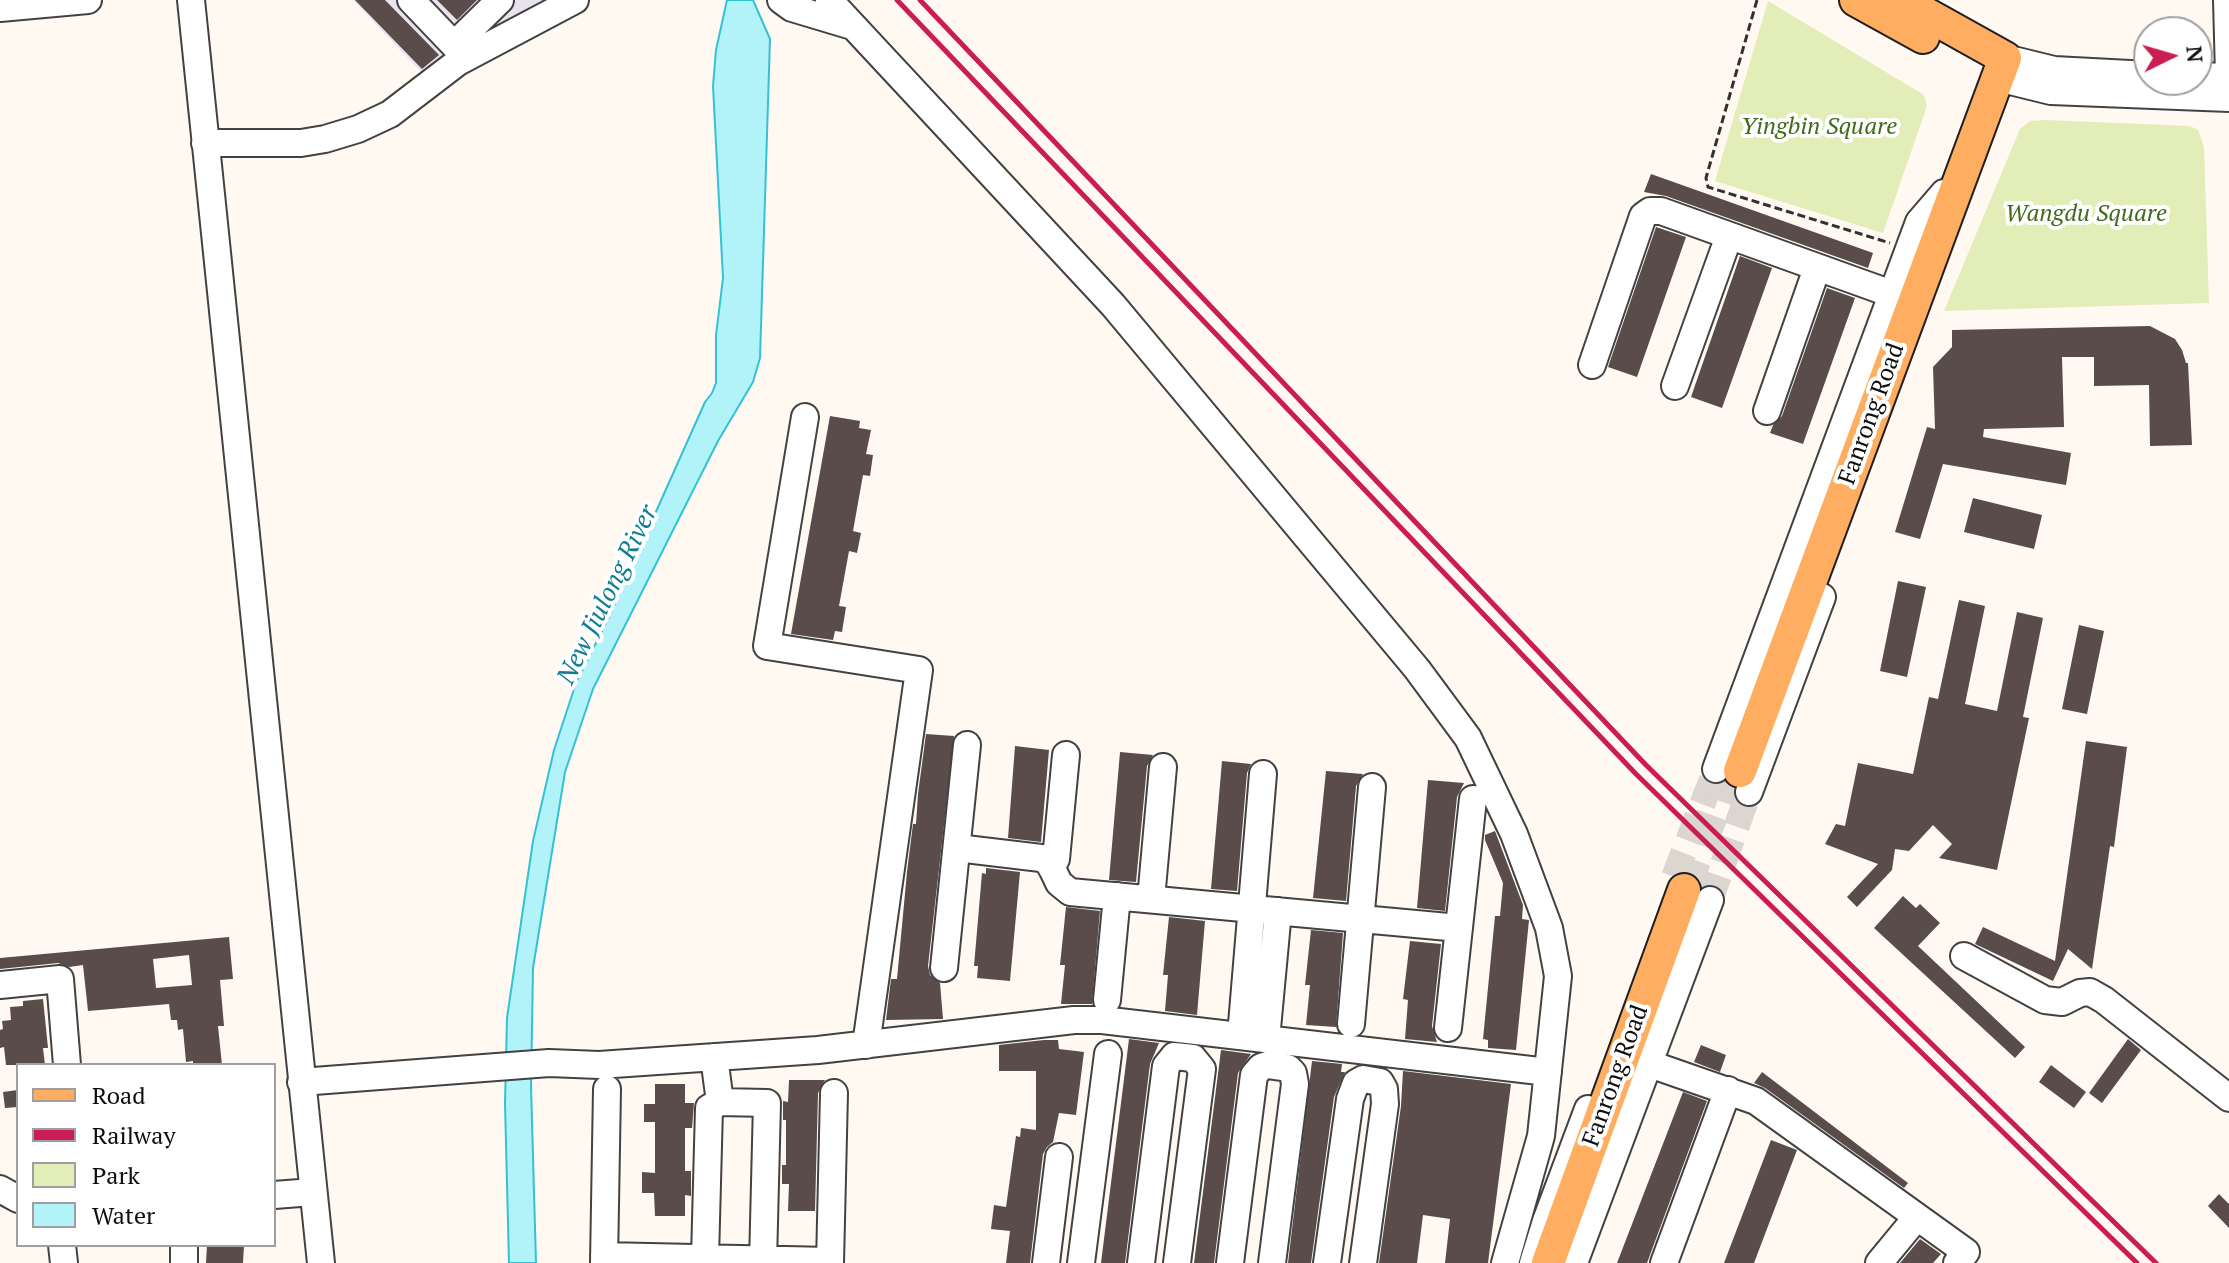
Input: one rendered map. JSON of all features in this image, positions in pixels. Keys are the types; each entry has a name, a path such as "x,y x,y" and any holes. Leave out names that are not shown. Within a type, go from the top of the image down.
{"main road":[{"path":"1856,0 1997,66"},
{"path":"1901,0 1997,66"},
{"name":"Fanrong Road","path":"1734,774 1997,66"},
{"name":"Fanrong Road","path":"1548,1263 1690,890"},
{"name":"Fanrong Road","path":"1559,1263 1690,890"}],"street":[{"path":"0,8 88,0"},
{"path":"191,0 321,1263"},
{"path":"411,0 454,45 500,0"},
{"path":"205,143 301,143 358,129 390,114 458,62 575,0"},
{"path":"781,0 792,8 853,26"},
{"path":"829,0 1113,305 1417,669 1468,738 1514,834 1549,928 1558,976 1541,1136 1505,1263"},
{"path":"2227,0 2229,76"},
{"path":"1997,66 2133,74"},
{"path":"1997,66 2051,91 2229,98"},
{"path":"1734,774 1892,294 1919,222 1949,192"},
{"path":"1592,365 1643,216 1650,211 1661,211 1892,294"},
{"path":"1675,386 1729,236"},
{"path":"1767,411 1817,268"},
{"path":"805,417 767,646 919,670 866,1045"},
{"path":"944,968 967,745"},
{"path":"1051,867 1056,859 1066,755"},
{"path":"1151,899 1163,767"},
{"path":"1253,1037 1251,909 1263,774"},
{"path":"1351,1024 1372,787"},
{"path":"1448,1028 1473,799"},
{"path":"957,848 1041,858 1049,862 1059,883 1070,892 1459,928"},
{"path":"1574,1263 1647,1063 1690,890"},
{"path":"1533,1263 1546,1221 1690,890"},
{"path":"1107,1000 1117,896"},
{"path":"1253,1037 1278,911"},
{"path":"1964,956 2045,1000 2062,1002 2080,993 2090,992 2229,1098"},
{"path":"0,985 60,979 67,1063"},
{"path":"301,1082 549,1063 599,1065 866,1045 1074,1020 1102,1020 1548,1072"},
{"path":"1081,1263 1108,1054"},
{"path":"1141,1263 1166,1066 1174,1056 1193,1058 1202,1069 1177,1263"},
{"path":"714,1057 720,1102"},
{"path":"1647,1063 1756,1101 1966,1252 1957,1263"},
{"path":"1230,1263 1254,1075 1267,1065 1288,1068 1293,1073 1295,1084 1272,1263"},
{"path":"1327,1263 1350,1099 1356,1083 1363,1079 1380,1082 1385,1104 1363,1263"},
{"path":"607,1089 604,1260 830,1262 834,1093"},
{"path":"1664,1263 1728,1090"},
{"path":"715,1260 709,1108 720,1102 767,1103 763,1261"},
{"path":"1046,1263 1059,1157"},
{"path":"276,1195 313,1192"},
{"path":"1879,1263 1917,1217"},
{"path":"1050,1231 1085,1235"}],"path":[{"path":"1757,0 1706,178 1708,187 1909,249"}],"shaded area":[{"path":"353,0 555,0 423,74"}],"green space":[{"name":"Yingbin Square","path":"1768,1 1924,95 1927,106 1883,233 1715,181"},
{"name":"Wangdu Square","path":"2030,121 2190,126 2198,130 2204,147 2209,303 1944,311 2020,129"}],"water":[{"path":"727,0 753,0 770,39 760,358 753,382 718,441 593,689 565,772 533,968 531,1086 536,1263 509,1263 505,1103 507,1018 533,841 554,750 576,683 716,383 716,335 723,278 713,86 716,50"}],"building":[{"path":"355,0 385,0 439,55 422,69"},
{"path":"437,0 477,0 457,20"},
{"path":"1651,174 1873,253 1868,268 1666,196 1644,192"},
{"path":"1656,227 1686,237 1637,377 1608,367"},
{"path":"1740,256 1772,268 1722,408 1691,397"},
{"path":"1827,288 1855,298 1803,444 1770,433 1782,416"},
{"path":"2150,326 2175,339 2188,363 2192,445 2150,446 2149,385 2094,386 2094,357 2062,357 2064,427 1984,429 1983,437 2071,453 2066,485 1943,464 1920,539 1895,532 1927,427 1935,429 1933,367 1952,347 1952,330"},
{"path":"830,416 860,421 859,428 871,430 866,454 873,455 870,476 863,475 853,531 861,533 857,553 849,551 839,606 846,607 842,632 835,631 833,640 791,634"},
{"path":"1973,498 2042,515 2034,549 1964,532"},
{"path":"1898,581 1926,587 1907,677 1880,671"},
{"path":"1959,600 1985,606 1965,704 1997,711 2017,612 2043,618 2023,717 2029,718 1997,870 1939,858 1952,844 1933,825 1909,851 1895,849 1892,870 1857,907 1847,897 1878,864 1825,844 1836,824 1845,826 1858,763 1913,774 1929,697 1938,699"},
{"path":"2079,625 2104,631 2087,714 2062,709"},
{"path":"926,734 954,736 928,966 930,975 940,983 943,1019 886,1020 891,979 897,979 907,872"},
{"path":"2086,741 2127,747 2114,847 2110,846 2092,969 2068,949 2053,981 1975,944 1983,927 2055,961"},
{"path":"1015,746 1049,750 1041,842 1008,838"},
{"path":"1120,752 1153,755 1147,766 1136,882 1109,880"},
{"path":"1222,761 1251,764 1247,773 1237,891 1211,889"},
{"path":"1326,771 1363,774 1356,786 1346,901 1313,898"},
{"path":"1428,780 1464,783 1457,797 1445,911 1417,908"},
{"path":"1495,831 1523,905 1522,919 1529,920 1516,1050 1488,1048 1488,1040 1483,1039 1495,916 1500,916 1503,883 1485,840 1485,835"},
{"path":"986,868 1020,872 1010,981 977,978 978,966 974,966 982,873 986,874"},
{"path":"1903,896 1916,908 1920,904 1940,923 1918,946 2025,1047 2015,1058 1874,928"},
{"path":"1066,907 1100,911 1092,1004 1061,1004 1065,965 1060,965"},
{"path":"1169,917 1205,921 1197,1015 1165,1011 1168,975 1163,975"},
{"path":"1311,930 1343,933 1336,1027 1306,1025 1310,985 1305,985"},
{"path":"229,937 233,979 220,980 224,1026 218,1026 222,1063 186,1062 183,1029 178,1030 177,1020 171,1020 169,1004 88,1011 83,965 69,967 58,963 0,969 0,958","holes":["189,955 192,985 156,988 153,959"]},
{"path":"1410,941 1441,944 1432,1026 1437,1042 1405,1039 1408,1000 1403,999"},
{"path":"43,999 48,1048 43,1048 45,1063 6,1065 4,1047 0,1048 2,1021 11,1020 10,1007 23,1006 23,1001"},
{"path":"1129,1039 1159,1043 1150,1064 1125,1263 1101,1263"},
{"path":"2128,1039 2141,1050 2102,1103 2089,1093"},
{"path":"1058,1040 1059,1049 1084,1052 1076,1115 1059,1113 1053,1142 1043,1154 1030,1263 1006,1263 1010,1231 991,1229 994,1205 1006,1207 1016,1136 1020,1137 1021,1128 1036,1130 1036,1071 999,1071 999,1045"},
{"path":"1701,1045 1726,1055 1720,1072 1694,1062"},
{"path":"1221,1050 1251,1054 1238,1073 1214,1263 1194,1263"},
{"path":"1312,1061 1342,1064 1341,1072 1345,1072 1334,1097 1311,1263 1288,1263"},
{"path":"2051,1065 2086,1092 2074,1108 2039,1082"},
{"path":"1403,1071 1511,1084 1488,1263 1445,1263 1450,1219 1423,1215 1417,1263 1379,1263"},
{"path":"1762,1072 1908,1183 1904,1188 1754,1083"},
{"path":"789,1080 825,1080 818,1093 815,1211 788,1211 789,1184 782,1184 782,1165 786,1165 783,1101 788,1102"},
{"path":"655,1084 685,1084 685,1103 694,1103 692,1128 685,1128 685,1171 691,1171 691,1196 685,1195 685,1216 655,1216 654,1193 642,1193 642,1172 655,1173 655,1122 644,1122 644,1104 655,1104"},
{"path":"16,1090 16,1107 5,1108 3,1092"},
{"path":"1683,1092 1707,1101 1647,1263 1617,1263"},
{"path":"1771,1140 1797,1150 1754,1263 1724,1263"},
{"path":"2219,1194 2229,1204 2229,1228 2208,1206"},
{"path":"1920,1239 1941,1254 1933,1263 1900,1263"},
{"path":"207,1247 244,1247 243,1263 206,1263"}],"tunnel":[{"path":"1684,890 1731,765"},
{"path":"1674,877 1716,769"},
{"path":"1710,900 1749,792"}],"railway":[{"path":"897,0 1636,774 2137,1263"},
{"path":"920,0 1646,765 2156,1263"}],"water label":[{"name":"New Jiulong River","path":"608,595"}]}
